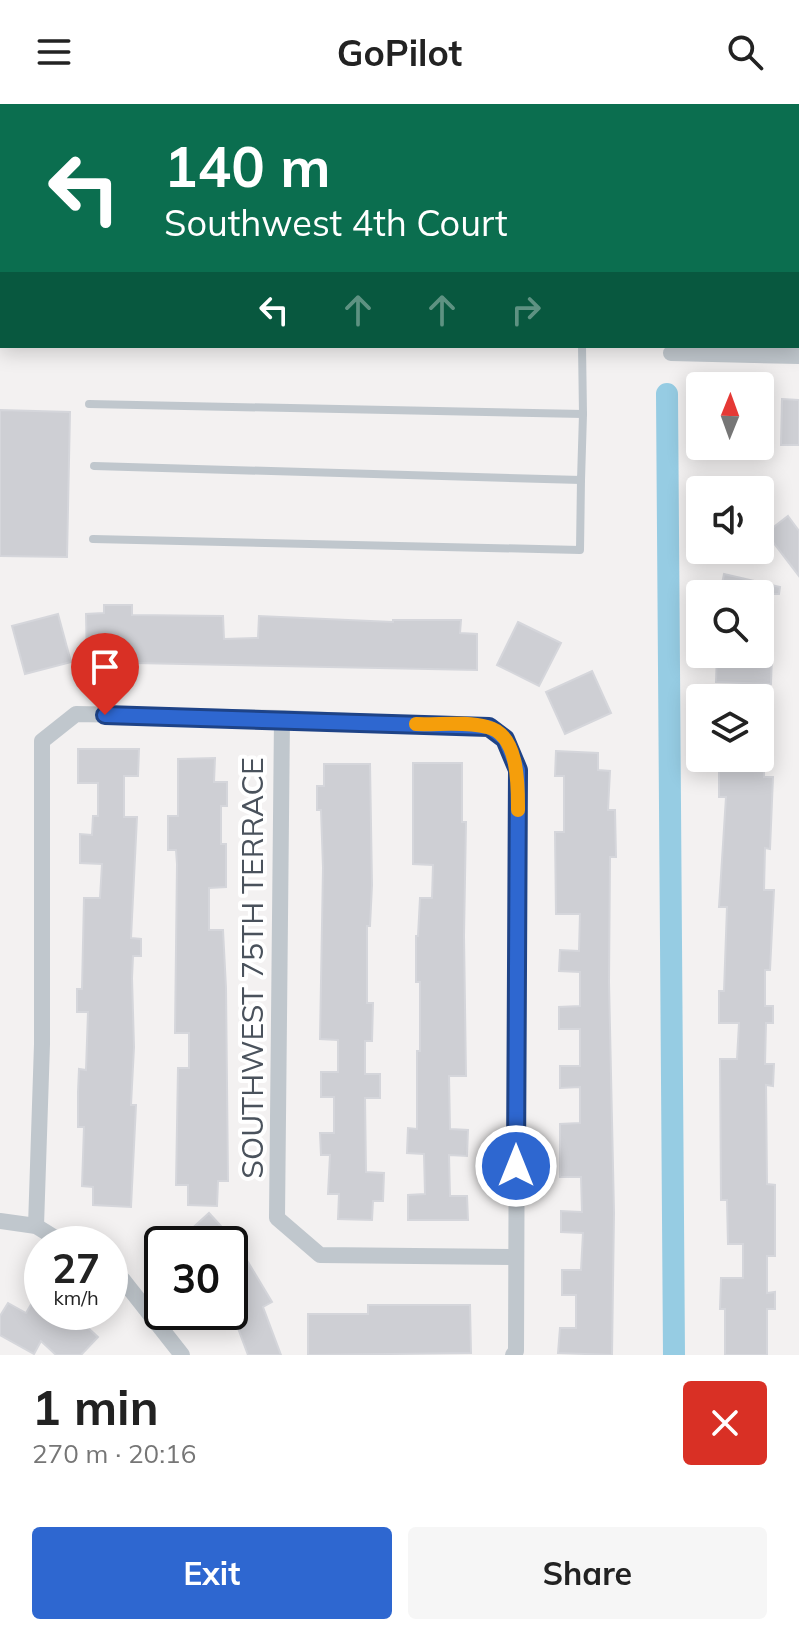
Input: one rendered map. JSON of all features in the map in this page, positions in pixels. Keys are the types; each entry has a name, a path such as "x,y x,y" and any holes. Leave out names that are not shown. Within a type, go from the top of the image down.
{"street":[{"path":"671,353 799,356"},
{"path":"0,1221 36,1226 42,1059 42,741 76,714 282,718 489,727 505,739 518,770 516,1351 513,1355"},
{"name":"SOUTHWEST 75TH TERRACE","path":"282,718 277,1218 320,1255 515,1257"},
{"path":"128,1286 182,1355"}],"lane":[{"path":"93,539 580,550 582,348"},
{"path":"89,404 583,414"},
{"path":"94,466 581,480"}],"building":[{"path":"782,399 799,400 799,445 781,445"},
{"path":"0,410 70,412 67,557 0,556"},
{"path":"788,516 799,531 799,576 774,543 774,527"},
{"path":"724,574 750,580 723,580"},
{"path":"774,586 780,587 779,594 774,594"},
{"path":"104,605 132,605 132,615 223,616 224,639 258,638 259,616 393,622 461,620 460,633 477,634 477,670 87,662 86,614 104,613"},
{"path":"58,614 71,662 25,674 12,626"},
{"path":"518,622 561,643 539,686 497,665"},
{"path":"716,668 772,668 771,684 716,682"},
{"path":"592,671 611,713 565,734 546,692"},
{"path":"78,749 139,749 138,776 124,776 124,817 137,817 131,938 141,939 141,956 133,956 132,978 134,1047 131,1105 136,1105 131,1207 93,1205 93,1187 82,1186 84,1127 78,1127 78,1092 79,1069 86,1070 88,1012 77,1012 77,989 82,989 84,898 100,898 102,864 80,863 80,834 92,835 93,816 98,816 98,783 78,783"},
{"path":"556,751 598,753 598,770 610,771 608,810 615,810 616,857 610,857 609,982 614,1213 612,1355 558,1353 560,1328 576,1328 576,1295 562,1295 562,1270 581,1270 583,1233 561,1232 561,1211 582,1212 581,1177 560,1177 560,1124 580,1123 580,1087 560,1088 560,1066 580,1066 580,1029 559,1029 559,1007 580,1006 580,972 559,971 560,950 579,951 580,914 556,914 555,832 564,832 564,776 555,776"},
{"path":"215,758 214,782 227,782 227,806 221,806 221,844 226,844 226,887 209,888 209,930 223,930 226,988 228,1181 218,1181 217,1206 188,1205 188,1185 176,1185 178,1068 189,1068 189,1033 175,1033 177,864 176,850 168,850 168,816 178,816 178,759"},
{"path":"413,763 462,763 462,822 466,822 466,1076 449,1076 450,1129 468,1130 467,1156 449,1155 450,1196 467,1196 468,1220 408,1220 408,1195 425,1194 424,1154 407,1153 408,1128 417,1129 420,982 416,982 416,936 420,898 432,898 433,865 413,864"},
{"path":"324,764 370,764 372,885 370,926 367,926 367,1003 373,1003 372,1041 365,1041 365,1074 380,1074 380,1098 365,1098 366,1172 384,1173 383,1201 373,1201 372,1220 338,1219 339,1194 328,1194 330,1155 321,1155 320,1133 334,1133 334,1097 321,1097 321,1072 338,1072 338,1040 320,1039 323,868 317,786 324,786"},
{"path":"719,772 764,772 764,777 773,777 770,849 765,848 764,890 774,890 770,970 765,970 765,1006 773,1006 773,1023 766,1023 765,1064 774,1064 773,1086 766,1085 767,1184 775,1185 775,1256 767,1256 767,1293 775,1292 775,1309 767,1309 767,1355 725,1355 725,1309 720,1309 721,1278 743,1278 743,1244 728,1244 727,1200 721,1200 720,1059 737,1059 739,1023 719,1023 719,991 724,991 727,907 719,907 726,797 719,797"},
{"path":"209,1213 221,1226 195,1226"},
{"path":"248,1262 272,1302 263,1307 281,1355 248,1355 239,1330 248,1330"},
{"path":"8,1303 24,1312 24,1330 90,1330 98,1337 81,1355 56,1355 41,1341 34,1354 0,1335 0,1316"},
{"path":"368,1305 470,1305 471,1353 308,1355 308,1314 368,1314"}],"waterway":[{"path":"667,394 674,1355"}],"slow traffic":[{"path":"416,724 489,727 505,739 518,770 518,810"}],"route":[{"path":"105,715 282,718 489,727 505,739 518,770 516,1166"}]}
